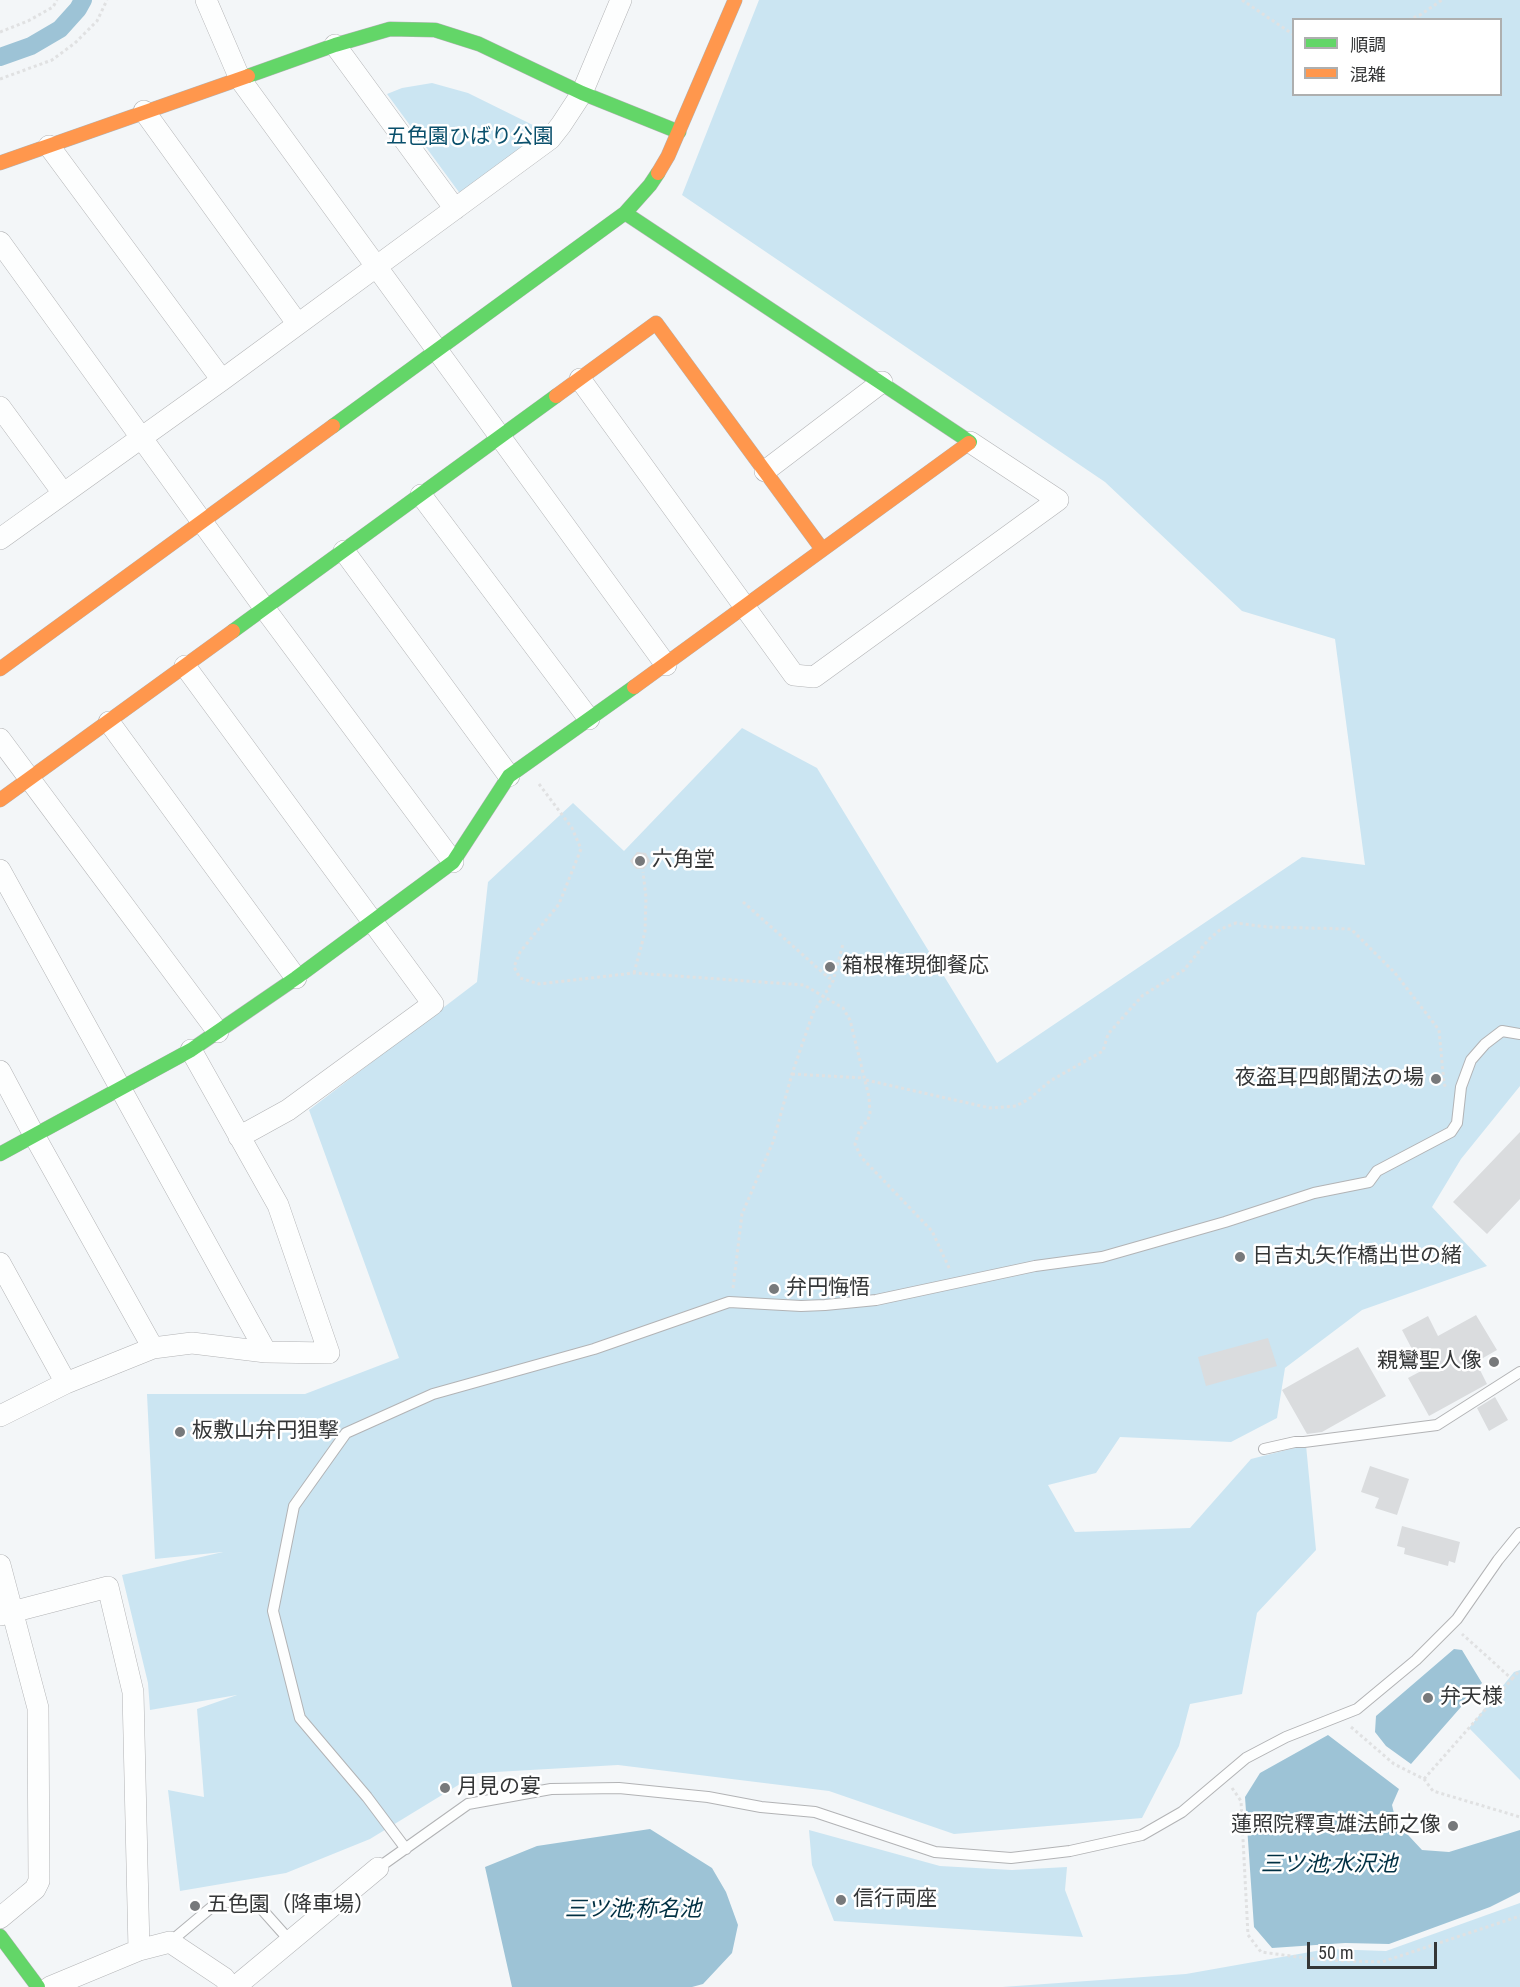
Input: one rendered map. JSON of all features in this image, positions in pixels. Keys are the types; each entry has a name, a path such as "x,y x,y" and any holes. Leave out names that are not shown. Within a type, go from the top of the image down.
{"street":[{"path":"206,0 240,79 666,665"},
{"path":"0,539 222,380 550,139 582,93 621,0"},
{"path":"0,669 625,213 650,185 668,156 735,0"},
{"path":"0,163 335,45 390,29 409,28 435,30 479,44 582,93 679,132"},
{"path":"335,45 455,209"},
{"path":"144,111 297,324"},
{"path":"50,146 222,380"},
{"path":"580,379 794,675 813,677 1058,500 625,213"},
{"path":"0,242 265,609 453,862"},
{"path":"0,800 656,323 822,549"},
{"path":"765,471 882,382"},
{"path":"0,406 63,494"},
{"path":"0,1154 191,1050 296,978 453,862 517,771 746,607 970,442"},
{"path":"421,495 589,719"},
{"path":"344,551 517,771"},
{"path":"185,666 433,1004 288,1110 239,1137"},
{"path":"109,722 296,978"},
{"path":"0,739 218,1032"},
{"path":"0,870 266,1352"},
{"path":"0,1416 66,1383 153,1348 192,1343 266,1352 329,1353 278,1206 191,1050"},
{"path":"0,1071 153,1348"},
{"path":"0,1263 66,1383"},
{"path":"0,1565 6,1613 38,1708 39,1881 35,1889 0,1918"},
{"path":"6,1613 108,1587 133,1692 139,1950"},
{"path":"50,1987 139,1950 170,1942 224,1978 233,1987 291,1942 378,1868"},
{"path":"0,1936 38,1987"}],"lane":[{"path":"406,1849 367,1797 300,1718 273,1611 294,1506 346,1433 433,1394 594,1349 729,1302 825,1305 876,1300 1035,1266 1102,1257 1225,1222 1314,1193 1369,1182 1377,1171 1451,1132 1457,1124 1461,1087 1471,1060 1485,1044 1502,1031 1520,1034"},
{"path":"1264,1449 1295,1442 1437,1425 1520,1372"},
{"path":"378,1868 468,1804 551,1789 619,1788 708,1797 761,1807 815,1812 934,1852 1011,1858 1070,1851 1142,1835 1182,1812 1246,1758 1287,1737 1358,1709 1416,1660 1452,1625 1520,1533"},
{"path":"170,1942 219,1900 258,1905 291,1942"}],"path":[{"path":"0,32 28,21 52,7 57,0"},
{"path":"0,79 52,60 75,43 97,21 106,0"},
{"path":"1242,0 1292,34"},
{"path":"1413,18 1442,0"},
{"path":"517,771 572,828 581,849 559,904 520,952 514,967 520,978 539,984 634,973 804,985 825,995 843,1008 850,1020 864,1079 870,1113 868,1120 860,1129 855,1144 861,1157 932,1231 955,1282"},
{"path":"634,973 645,932 646,897 643,872"},
{"path":"744,902 829,978 834,978"},
{"path":"792,1074 864,1079 990,1108 1016,1107 1050,1081 1103,1051 1108,1034 1142,996 1184,970 1221,929 1236,923 1267,927 1351,929 1395,973 1439,1030 1444,1084 1458,1114"},
{"path":"729,1302 735,1281 742,1214 770,1153 792,1074 813,1013 834,978 843,944"},
{"path":"188,1432 246,1428 303,1430 339,1443"},
{"path":"1452,1625 1512,1679"},
{"path":"1424,1779 1520,1670"},
{"path":"1339,1716 1394,1764 1424,1779 1433,1791 1520,1817"},
{"path":"1225,1776 1241,1801 1248,1935 1261,1952 1321,1960 1382,1962 1520,1916"}],"green space":[{"path":"759,0 1520,0 1520,1086 1461,1159 1432,1207 1487,1266 1362,1310 1285,1368 1277,1418 1231,1442 1120,1437 1096,1473 1048,1485 1075,1532 1190,1528 1251,1459 1306,1445 1316,1550 1257,1613 1242,1694 1190,1704 1179,1746 1142,1818 954,1834 829,1791 618,1765 478,1773 370,1839 286,1873 180,1891 168,1790 204,1797 197,1709 237,1695 150,1710 148,1683 122,1575 223,1552 155,1559 147,1394 305,1394 399,1358 309,1110 477,982 488,882 573,803 624,851 742,728 817,768 997,1063 1302,857 1365,865 1335,639 1242,611 1105,482 682,195"},
{"name":"五色園ひばり公園","path":"432,83 468,93 549,133 461,195 387,94 402,88"},
{"path":"1520,1670 1520,1780 1469,1728 1514,1672"},
{"path":"809,1830 940,1866 1012,1870 1067,1867 1065,1890 1083,1937 834,1921 812,1865"},
{"path":"1520,1903 1520,1987 1002,1987 1186,1974 1327,1949 1386,1951"}],"water":[{"path":"1454,1649 1462,1650 1482,1683 1411,1764 1386,1746 1375,1732 1376,1716"},
{"name":"三ツ池;水沢池","path":"1328,1735 1399,1789 1392,1805 1396,1822 1422,1850 1449,1852 1520,1830 1520,1892 1490,1907 1389,1944 1345,1943 1272,1948 1254,1927 1245,1797 1260,1773"},
{"name":"三ツ池;称名池","path":"650,1829 712,1868 726,1892 738,1925 732,1953 703,1984 692,1987 512,1987 485,1867 537,1846"}],"building":[{"name":"六角堂","path":"637,852 646,853 650,861 644,869 636,869 630,861"},
{"path":"1520,1132 1520,1199 1487,1234 1453,1202"},
{"path":"1476,1315 1497,1350 1476,1362 1487,1384 1429,1416 1408,1378 1423,1370 1402,1330 1428,1316 1438,1336"},
{"path":"1268,1338 1277,1366 1206,1386 1198,1357"},
{"path":"1358,1347 1386,1396 1322,1432 1307,1434 1282,1390"},
{"path":"1495,1397 1508,1420 1489,1431 1477,1408"},
{"path":"1370,1466 1409,1479 1397,1515 1375,1508 1379,1498 1361,1492"},
{"path":"1402,1526 1460,1542 1455,1563 1449,1561 1448,1566 1404,1554 1405,1548 1397,1546"}],"waterway":[{"path":"0,57 31,46 60,29 83,0"}],"traffic: fast":[{"path":"248,76 335,45 390,29 435,30 479,44 582,93 679,132"},
{"path":"333,426 625,213 658,173"},
{"path":"625,213 969,443"},
{"path":"233,631 556,396"},
{"path":"0,1154 191,1050 296,978 453,862 509,776 634,687"},
{"path":"0,1936 38,1987"}],"traffic: slow":[{"path":"658,173 668,156 735,0"},
{"path":"0,163 248,76"},
{"path":"556,396 656,323 822,549"},
{"path":"0,669 333,426"},
{"path":"634,687 969,443"},
{"path":"0,800 233,631"}],"place":[{"name":"六角堂","path":"640,861"},
{"name":"箱根権現御餐応","path":"830,967"},
{"name":"夜盗耳四郎聞法の場","path":"1436,1079"},
{"name":"日吉丸矢作橋出世の緒","path":"1240,1257"},
{"name":"弁円悔悟","path":"774,1289"},
{"name":"親鸞聖人像","path":"1494,1362"},
{"name":"板敷山弁円狙撃","path":"180,1432"},
{"name":"弁天様","path":"1428,1698"},
{"name":"月見の宴","path":"445,1788"},
{"name":"蓮照院釋真雄法師之像","path":"1453,1826"},
{"name":"信行両座","path":"841,1900"},
{"name":"五色園（降車場）","path":"195,1906"}]}
